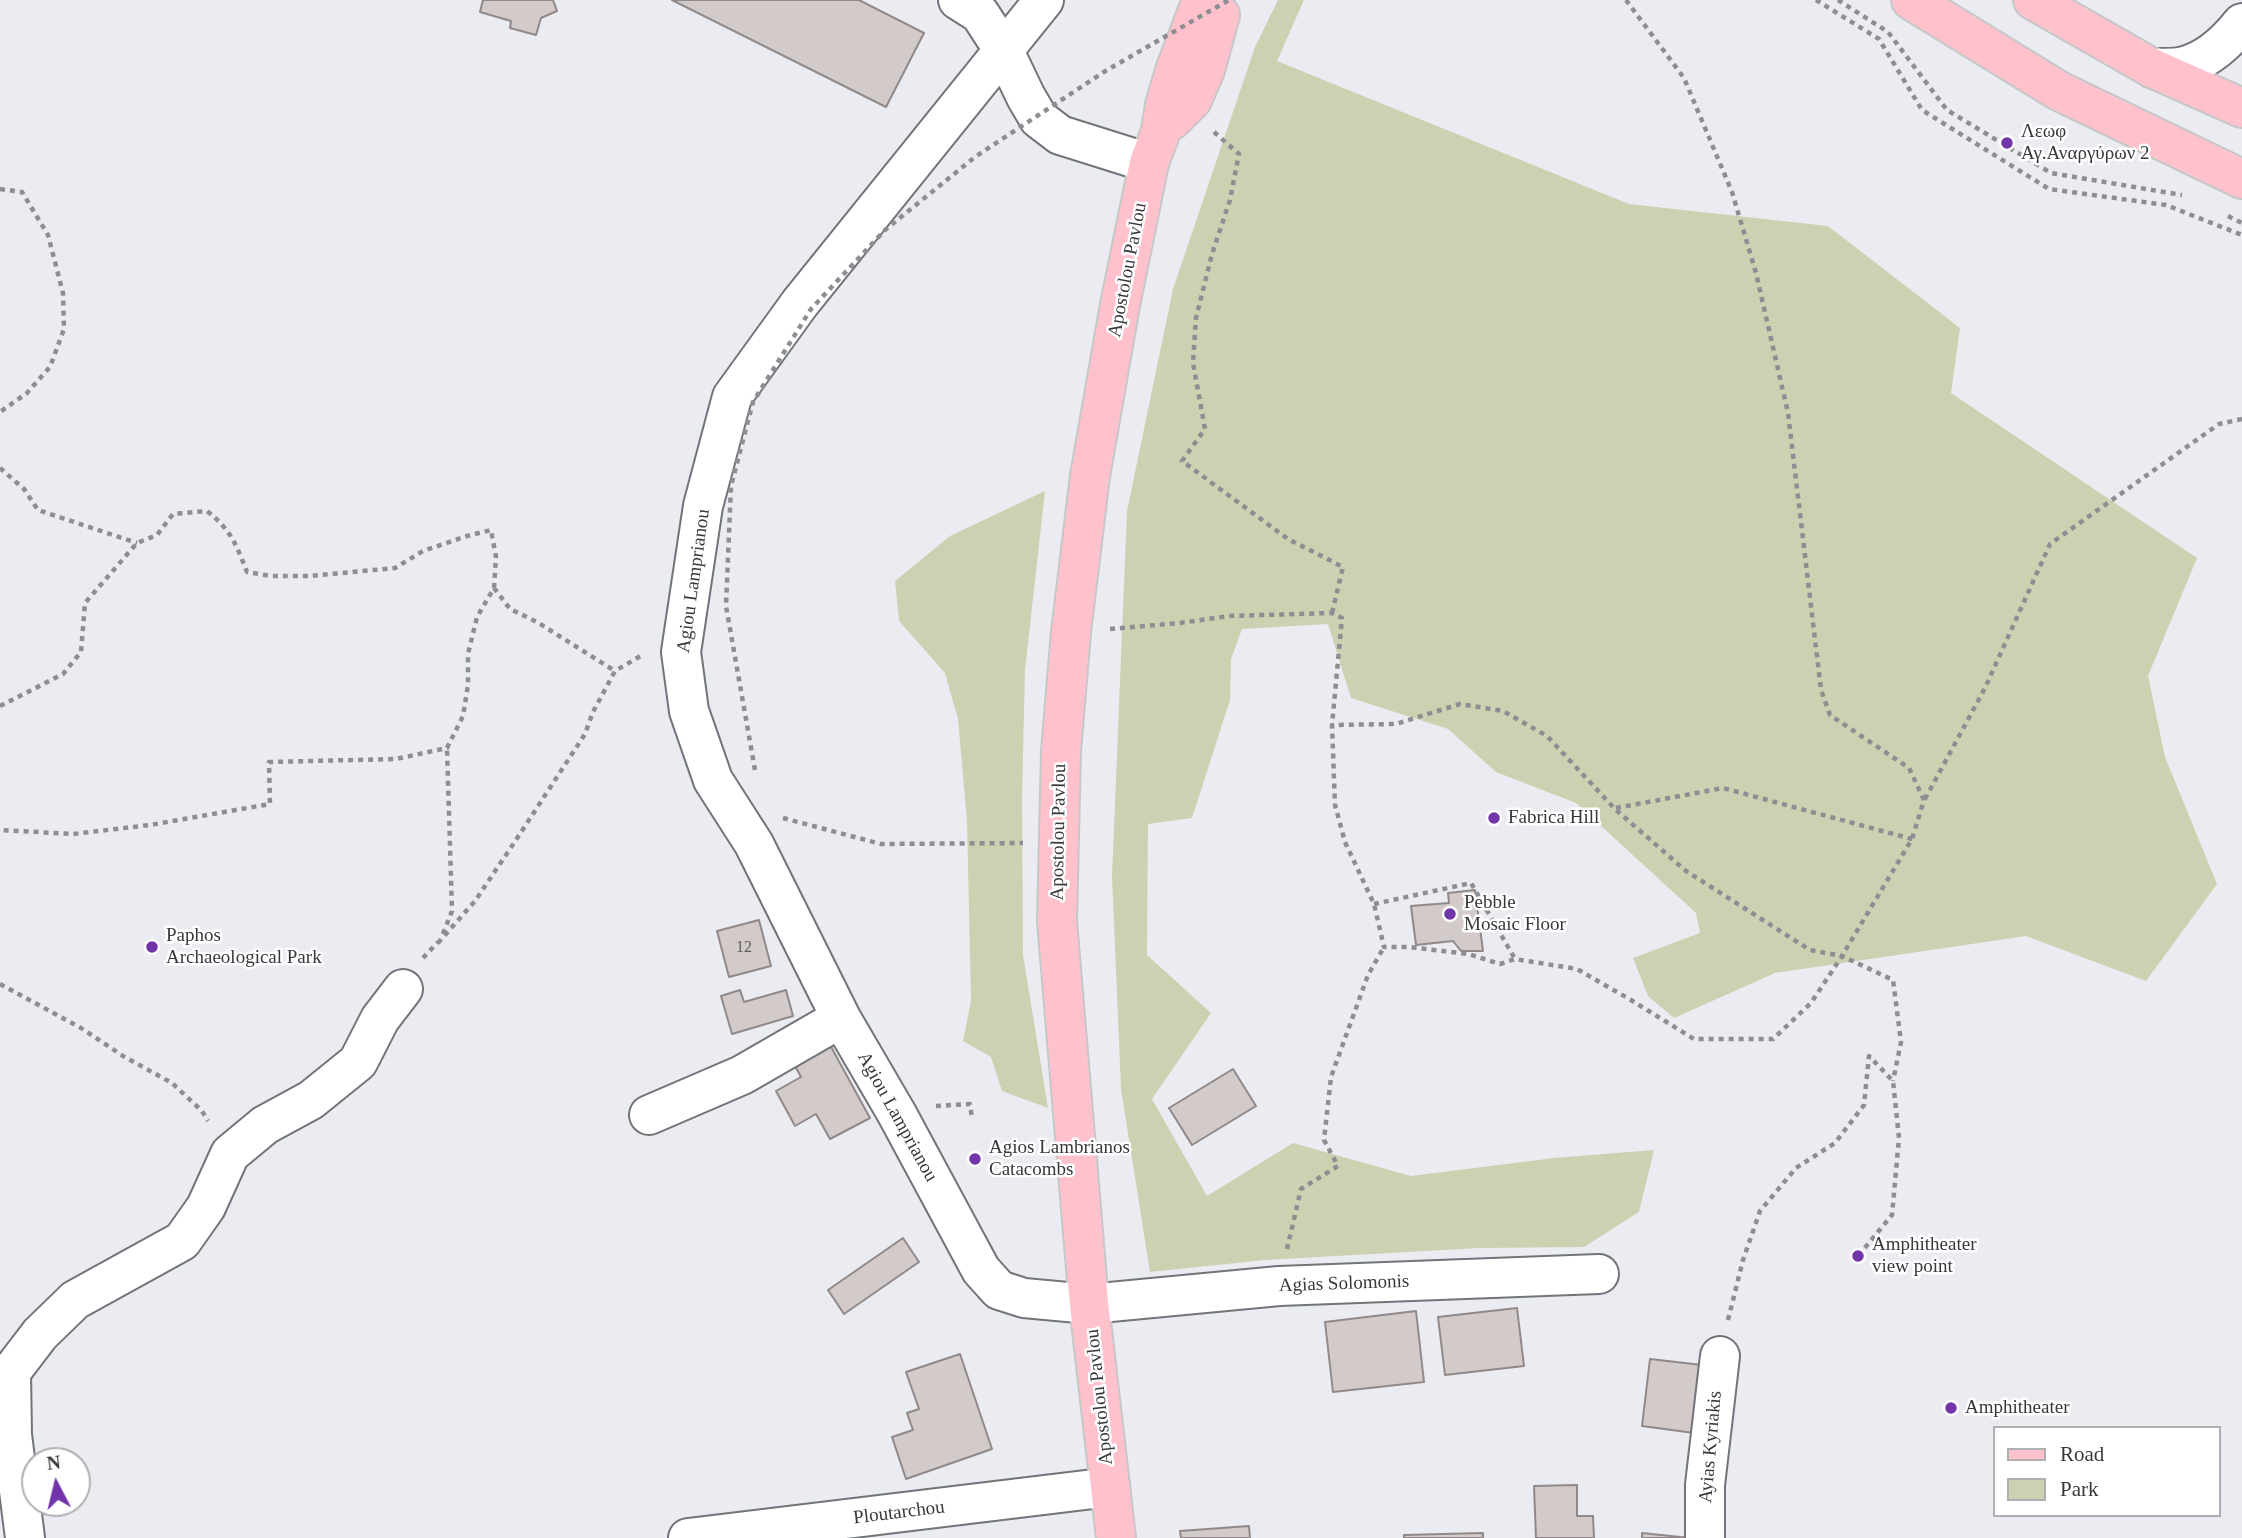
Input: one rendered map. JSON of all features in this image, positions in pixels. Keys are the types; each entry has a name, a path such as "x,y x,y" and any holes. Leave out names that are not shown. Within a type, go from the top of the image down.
{"main road":[{"name":"Apostolou Pavlou","path":"1116,1538 1089,1304 1057,920 1061,751 1071,632 1090,476 1120,305 1165,105 1202,0"},
{"path":"1155,147 1192,100 1227,0"},
{"path":"1911,0 2059,90 2242,179"},
{"path":"2033,0 2152,68 2242,108"}],"street":[{"path":"958,0 980,14 1004,51 1039,119 1060,135 1155,147"},
{"name":"Agiou Lamprianou","path":"1044,0 800,303 732,397 703,506 681,652 689,712 713,780 754,844 841,1018 897,1114 981,1270 999,1290 1024,1298 1089,1304"},
{"path":"2152,68 2181,67 2208,55 2227,41 2242,23"},
{"path":"25,1538 12,1435 11,1372 40,1335 75,1300 182,1241 206,1207 230,1154 265,1125 311,1100 358,1062 380,1019 402,989"},
{"path":"649,1115 742,1074 841,1018"},
{"name":"Agias Solomonis","path":"1089,1304 1279,1286 1599,1275"},
{"name":"Ayias Kyriakis","path":"1705,1538 1705,1485 1720,1356"},
{"name":"Ploutarchou","path":"688,1538 1110,1487"}],"path":[{"path":"755,770 726,606 731,486 753,402 760,390 811,309 885,230 975,157 1107,70 1227,0"},
{"path":"1626,0 1684,78 1731,191 1756,274 1788,413 1821,690 1829,715 1909,768 1924,800"},
{"path":"1816,0 1879,39 1922,110 2049,189 2166,205 2242,234"},
{"path":"1838,0 1888,32 1947,110 2051,173 2182,194 2194,200"},
{"path":"1155,147 1214,132 1239,154 1230,200 1212,254 1196,318 1193,363 1205,429 1182,461 1288,539 1343,567 1332,613"},
{"path":"0,189 22,192 48,235 63,293 64,329 50,367 27,393 0,412"},
{"path":"2218,212 2242,223"},
{"path":"1384,947 1468,954 1500,964 1515,959 1577,969 1694,1039 1773,1039 1811,1003 1912,839 1924,800 1985,688 2050,544 2219,424 2242,419"},
{"path":"0,468 24,489 38,510 137,543"},
{"path":"0,706 63,674 81,652 85,603 137,543 157,535 173,514 207,511 224,524 234,540 247,572 271,576 363,573 395,568 424,551 492,530 496,557 494,589 477,617 468,654 468,685 463,716 447,748 452,911 438,943"},
{"path":"494,589 510,609 537,622 615,671"},
{"path":"1071,632 1229,616 1332,613 1342,618 1332,725 1335,804 1345,842 1374,904 1384,947 1368,975 1331,1077 1324,1139 1338,1166 1301,1189 1279,1286"},
{"path":"402,989 417,974 424,956 475,901 585,734 593,712 615,671 654,648"},
{"path":"1332,725 1396,724 1460,704 1503,711 1547,736 1615,809 1686,871 1810,950 1842,956 1893,980 1901,1042 1893,1081 1899,1138 1892,1215 1858,1256"},
{"path":"0,831 73,834 150,825 270,804 269,762 396,759 447,748"},
{"path":"1615,809 1723,788 1912,839"},
{"path":"782,818 881,844 1059,843"},
{"path":"1374,904 1471,883 1515,959"},
{"path":"0,984 81,1028 123,1056 172,1083 202,1111 230,1154"},
{"path":"1720,1356 1743,1260 1760,1211 1796,1168 1835,1143 1864,1105 1869,1056 1893,1081"},
{"path":"929,1107 970,1104 972,1118"}],"green space":[{"name":"Fabrica Hill","path":"1278,0 1304,0 1277,61 1629,204 1828,226 1960,328 1951,393 2197,558 2148,676 2165,757 2217,884 2146,981 2026,936 1775,973 1674,1018 1648,996 1633,958 1700,933 1696,913 1576,803 1496,772 1448,729 1351,698 1328,624 1242,629 1231,659 1230,700 1192,818 1148,824 1147,955 1211,1013 1152,1099 1207,1196 1293,1143 1411,1176 1554,1158 1654,1150 1639,1212 1584,1247 1479,1248 1265,1260 1150,1272 1121,1089 1112,876 1127,511 1173,289 1255,47"},
{"path":"1045,491 1025,670 1022,799 1023,955 1048,1108 1002,1091 991,1057 963,1041 971,1001 967,821 958,719 945,673 899,621 895,581 950,536"}],"building":[{"path":"483,0 553,0 557,11 541,18 536,35 510,28 511,21 480,12"},
{"path":"672,0 859,0 924,33 886,107"},
{"path":"1475,890 1483,951 1461,951 1453,941 1416,945 1411,906 1449,903 1448,893"},
{"path":"759,920 771,966 729,977 717,931"},
{"path":"740,990 744,1002 786,990 793,1016 732,1034 721,996"},
{"path":"824,1034 870,1118 830,1139 816,1114 795,1126 776,1091 801,1077 788,1053"},
{"path":"1233,1069 1256,1106 1192,1145 1169,1108"},
{"path":"903,1238 919,1262 844,1314 828,1290"},
{"path":"1517,1308 1524,1366 1445,1375 1438,1317"},
{"path":"1416,1311 1424,1382 1333,1392 1325,1322"},
{"path":"960,1354 992,1449 906,1479 892,1437 913,1430 907,1413 919,1409 906,1372"},
{"path":"1650,1359 1702,1365 1694,1433 1642,1426"},
{"path":"1577,1485 1577,1516 1593,1516 1594,1538 1536,1538 1534,1486"},
{"path":"1249,1526 1250,1538 1181,1538 1180,1531"},
{"path":"1483,1533 1483,1538 1404,1538 1404,1535"},
{"path":"1642,1533 1690,1538 1642,1538"}],"place":[{"name":"Λεωφ Αγ.Αναργύρων 2","path":"2007,143"},
{"name":"Fabrica Hill","path":"1494,818"},
{"name":"Pebble Mosaic Floor","path":"1450,914"},
{"name":"Paphos Archaeological Park","path":"152,947"},
{"name":"Agios Lambrianos Catacombs","path":"975,1159"},
{"name":"Amphitheater view point","path":"1858,1256"},
{"name":"Amphitheater","path":"1951,1408"}]}
